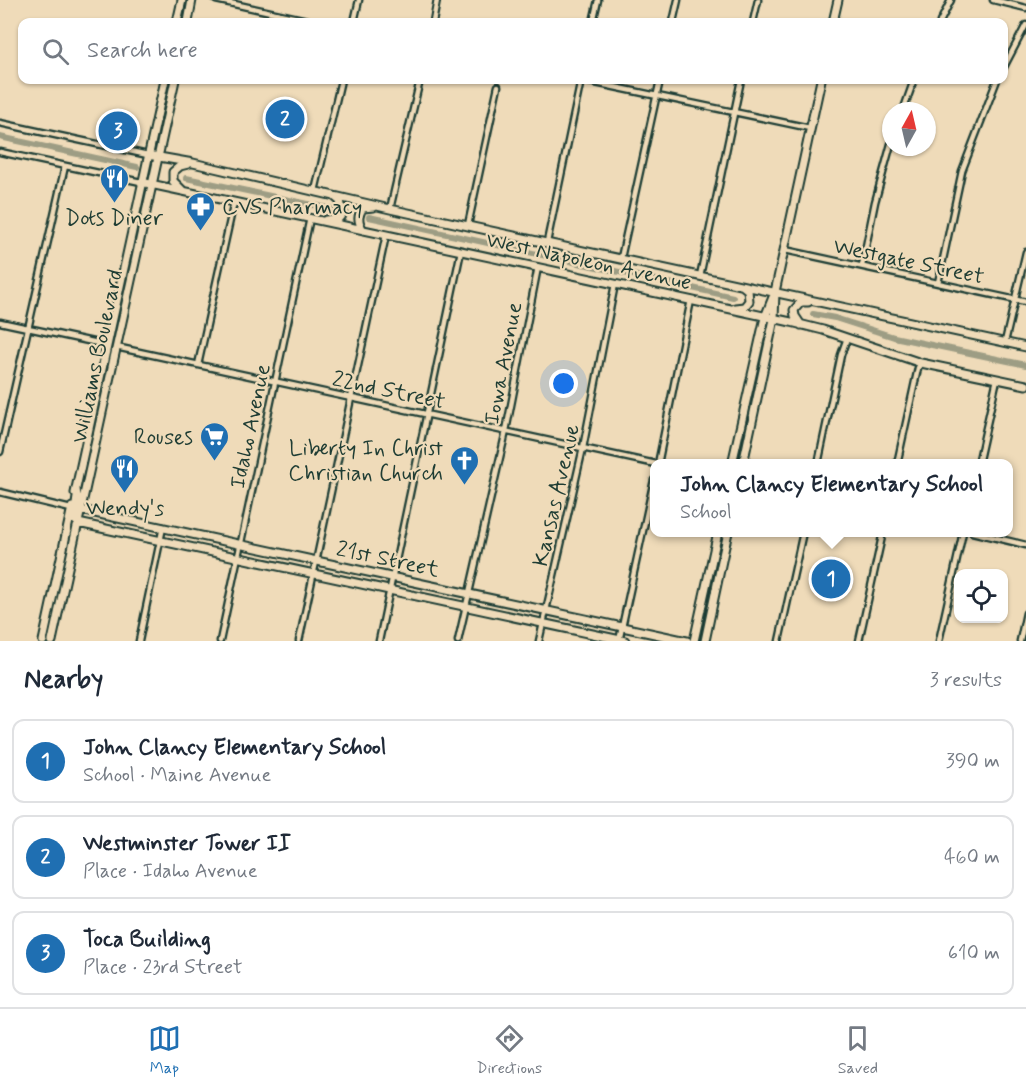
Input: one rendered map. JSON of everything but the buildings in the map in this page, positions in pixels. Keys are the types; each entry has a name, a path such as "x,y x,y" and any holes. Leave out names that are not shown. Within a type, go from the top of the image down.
{"main road":[{"path":"184,0 187,18"},
{"path":"178,18 184,0"},
{"path":"189,18 192,0"},
{"path":"834,18 838,0"},
{"name":"Williams Boulevard","path":"43,641 164,84"},
{"name":"Williams Boulevard","path":"52,641 174,84"},
{"path":"733,459 765,317 775,292 785,250 820,84"},
{"name":"West Napoleon Avenue","path":"148,155 194,163 380,206 1026,347"},
{"path":"184,191 173,181 173,172 180,166 194,163"},
{"name":"West Napoleon Avenue","path":"141,182 727,308 847,338 921,363 1026,385"},
{"path":"320,221 339,218 343,213 340,201 333,195"},
{"path":"363,230 359,223 359,213 363,208 380,206"},
{"path":"727,308 744,307 749,301 748,290 742,285"},
{"path":"744,459 774,319 775,292"},
{"path":"801,325 795,316 795,307 801,302 817,301"},
{"path":"107,345 112,354 113,364"},
{"path":"76,489 75,519 78,523"},
{"name":"21st Street","path":"81,510 687,641"},
{"name":"21st Street","path":"78,523 621,641"},
{"path":"694,641 716,537"},
{"path":"705,641 727,537"}],"street":[{"path":"216,0 298,18"},
{"path":"355,18 359,0"},
{"path":"434,18 438,0"},
{"path":"594,18 598,0"},
{"path":"674,18 678,0"},
{"path":"754,18 758,0"},
{"path":"942,18 951,0"},
{"path":"993,0 1026,8"},
{"path":"1008,59 1026,25"},
{"path":"315,191 340,84"},
{"path":"390,208 419,84"},
{"path":"547,242 580,84"},
{"path":"599,84 734,114 810,128"},
{"path":"621,258 659,84"},
{"path":"700,276 740,84"},
{"path":"906,102 913,84"},
{"path":"938,284 962,171 995,84"},
{"path":"468,225 498,86"},
{"path":"0,123 148,155"},
{"path":"0,152 141,182"},
{"path":"862,266 875,202 888,156"},
{"path":"0,452 65,166"},
{"path":"198,365 234,202"},
{"name":"Idaho Avenue","path":"219,641 310,219"},
{"path":"299,641 386,235"},
{"name":"Westgate Street","path":"785,250 1026,302"},
{"path":"379,641 461,251"},
{"path":"1005,342 1026,252"},
{"name":"Iowa Avenue","path":"458,641 506,431 538,267"},
{"name":"Kansas Avenue","path":"539,641 583,448 615,284"},
{"path":"658,459 691,300"},
{"path":"0,322 107,345"},
{"path":"819,459 841,355 847,338"},
{"name":"22nd Street","path":"116,347 650,462"},
{"path":"898,459 917,370 921,363"},
{"path":"979,459 997,379"},
{"path":"0,492 71,509"},
{"path":"621,641 650,498"},
{"path":"139,641 163,527"},
{"path":"779,641 802,537"},
{"path":"859,641 882,537"},
{"path":"939,641 962,537"},
{"path":"994,537 1026,544"},
{"path":"1020,641 1026,613"}],"waterway":[{"path":"0,137 137,167"},
{"path":"186,178 332,209"},
{"path":"369,217 733,297"},
{"path":"813,314 835,318 894,337 1026,365"}],"place":[{"name":"Westminster Tower II","path":"285,119"},
{"name":"Toca Building","path":"118,131"},
{"name":"Dots Diner","path":"114,204"},
{"name":"CVS Pharmacy","path":"201,232"},
{"name":"Rouses","path":"214,462"},
{"name":"Liberty In Christ Christian Church","path":"464,486"},
{"name":"Wendy's","path":"125,494"},
{"name":"John Clancy Elementary School","path":"831,579"}]}
